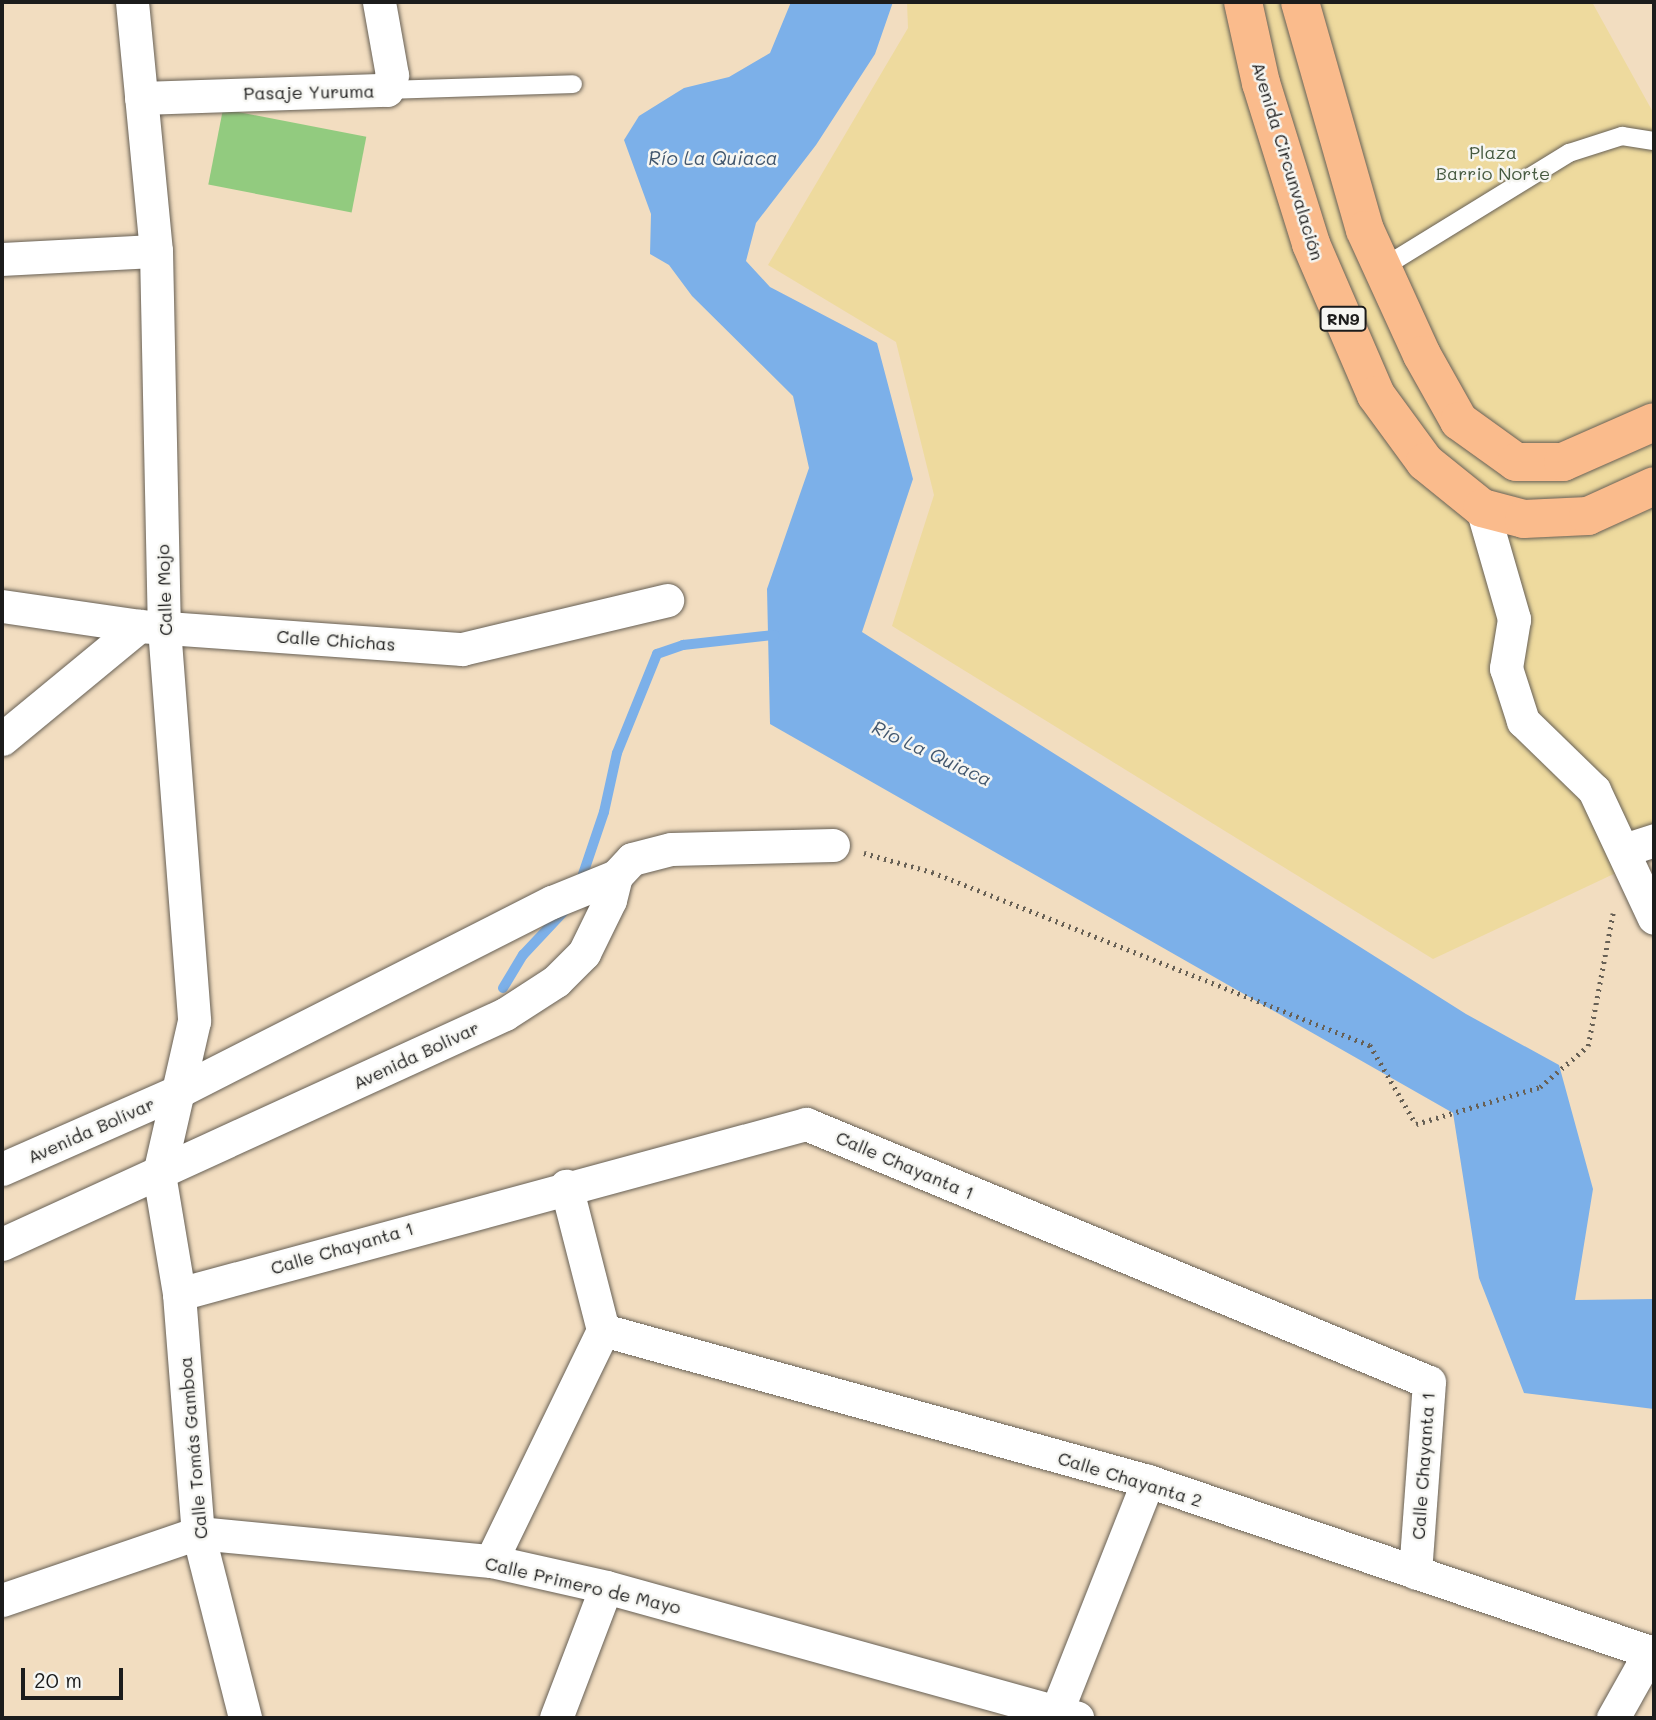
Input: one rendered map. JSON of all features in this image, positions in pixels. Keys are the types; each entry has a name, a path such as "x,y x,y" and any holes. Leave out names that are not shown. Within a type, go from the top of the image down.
{"highway":[{"name":"Avenida Circunvalación","path":"1243,2 1261,83 1311,244 1376,395 1424,462 1482,508 1524,519 1575,518 1654,486"},
{"path":"1300,2 1365,230 1458,421 1516,462 1563,462 1654,422"}],"street":[{"name":"Calle Mojo","path":"132,2 156,251 152,627 194,1021 181,1090 159,1174"},
{"name":"Pasaje Yuruma","path":"141,98 387,90 392,75 379,2"},
{"path":"2,259 156,251"},
{"path":"1482,508 1514,619 1506,668 1523,721 1594,790 1639,845 1654,918"},
{"name":"Calle Chichas","path":"2,606 152,627 462,649 667,600"},
{"path":"2,739 152,627"},
{"path":"181,1090 552,902 616,876 632,859 671,849 833,845"},
{"name":"Avenida Bolivar","path":"159,1174 505,1014 556,981 584,953 610,900 616,876"},
{"name":"Avenida Bolívar","path":"2,1169 181,1090"},
{"name":"Calle Chayanta 1","path":"179,1294 566,1186 806,1124 1429,1382 1415,1572"},
{"path":"2,1244 159,1174"},
{"name":"Calle Tomás Gamboa","path":"159,1174 179,1294 198,1533 245,1718"},
{"path":"491,1561 603,1330 566,1186"},
{"name":"Calle Chayanta 2","path":"603,1330 1148,1481 1650,1652 1613,1718"},
{"path":"1062,1716 1148,1481"},
{"name":"Calle Primero de Mayo","path":"2,1600 198,1533 491,1561 606,1587 1062,1716"},
{"path":"556,1718 606,1587"}],"lane":[{"path":"387,90 573,84"},
{"path":"1382,268 1569,153 1622,136 1654,141"}],"path":[{"path":"833,845 932,872 1370,1045 1416,1125 1540,1087 1588,1046 1615,904"}],"green space":[{"path":"223,109 366,137 352,212 208,185"}],"sand":[{"path":"907,2 1592,2 1654,114 1654,855 1433,959 892,626 934,495 896,342 768,265 908,28"}],"water":[{"name":"Río La Quiaca","path":"791,2 893,2 875,54 816,145 756,223 746,261 770,287 877,343 913,479 862,632 1466,1014 1559,1065 1593,1189 1575,1300 1654,1299 1654,1409 1524,1393 1479,1278 1453,1113 770,724 767,589 809,468 793,396 692,296 669,265 650,254 651,214 624,140 639,116 684,88 729,77 770,53"}],"waterway":[{"path":"580,883 604,812 617,753 657,654 683,645 774,635"},
{"path":"503,988 523,955 569,906"}],"park label":[{"name":"Plaza Barrio Norte","path":"1493,163"}]}
